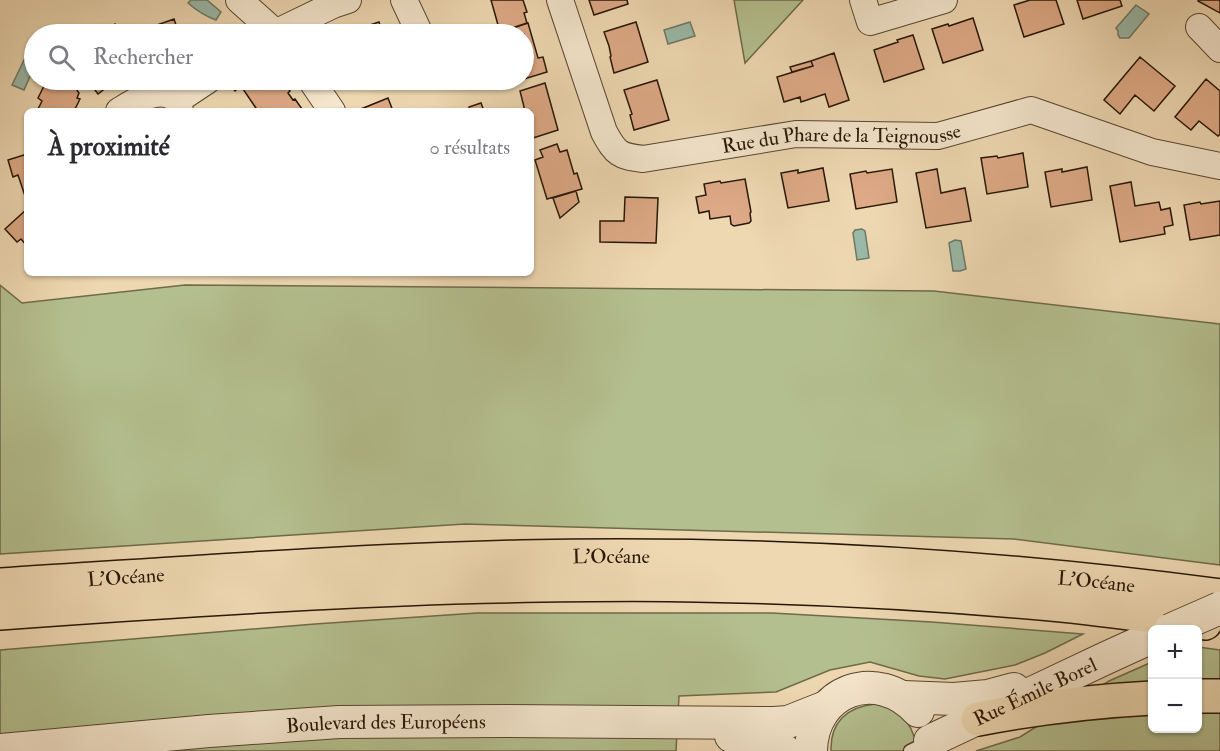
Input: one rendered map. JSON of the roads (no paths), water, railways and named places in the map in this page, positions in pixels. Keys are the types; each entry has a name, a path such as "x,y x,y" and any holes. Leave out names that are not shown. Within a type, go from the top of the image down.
{"highway":[{"name":"L’Océane","path":"0,585 328,564 522,557 636,556 759,558 1006,572 1220,596"},
{"name":"L’Océane","path":"0,613 252,596 389,590 518,585 684,584 815,588 989,599 1075,606 1220,624"},
{"path":"1202,696 1220,696"},
{"path":"978,719 1074,704 1148,698"}],"street":[{"path":"239,0 264,24"},
{"path":"295,24 348,0"},
{"path":"404,0 415,24"},
{"name":"Rue du Phare de la Teignousse","path":"560,0 604,132 613,149 625,157 643,159 796,134 938,136 1031,110 1152,152 1220,166"},
{"path":"863,0 870,22 944,0"},
{"path":"1199,27 1220,49"},
{"path":"124,108 135,101 157,94 169,95 179,106 197,90"},
{"path":"318,90 330,108"},
{"path":"1181,625 1220,608"},
{"name":"Rue Émile Borel","path":"923,748 978,719 1148,639"},
{"name":"Rue Émile Borel","path":"903,697 954,699 988,696 1106,658"},
{"name":"Boulevard des Européens","path":"0,750 220,730 339,722 788,722 826,707 843,694 863,688 883,689 903,697"},
{"path":"903,697 919,711 928,730 923,748"},
{"path":"811,751 814,728 826,707"},
{"name":"Boulevard des Européens","path":"665,723 767,742 785,751"}]}
